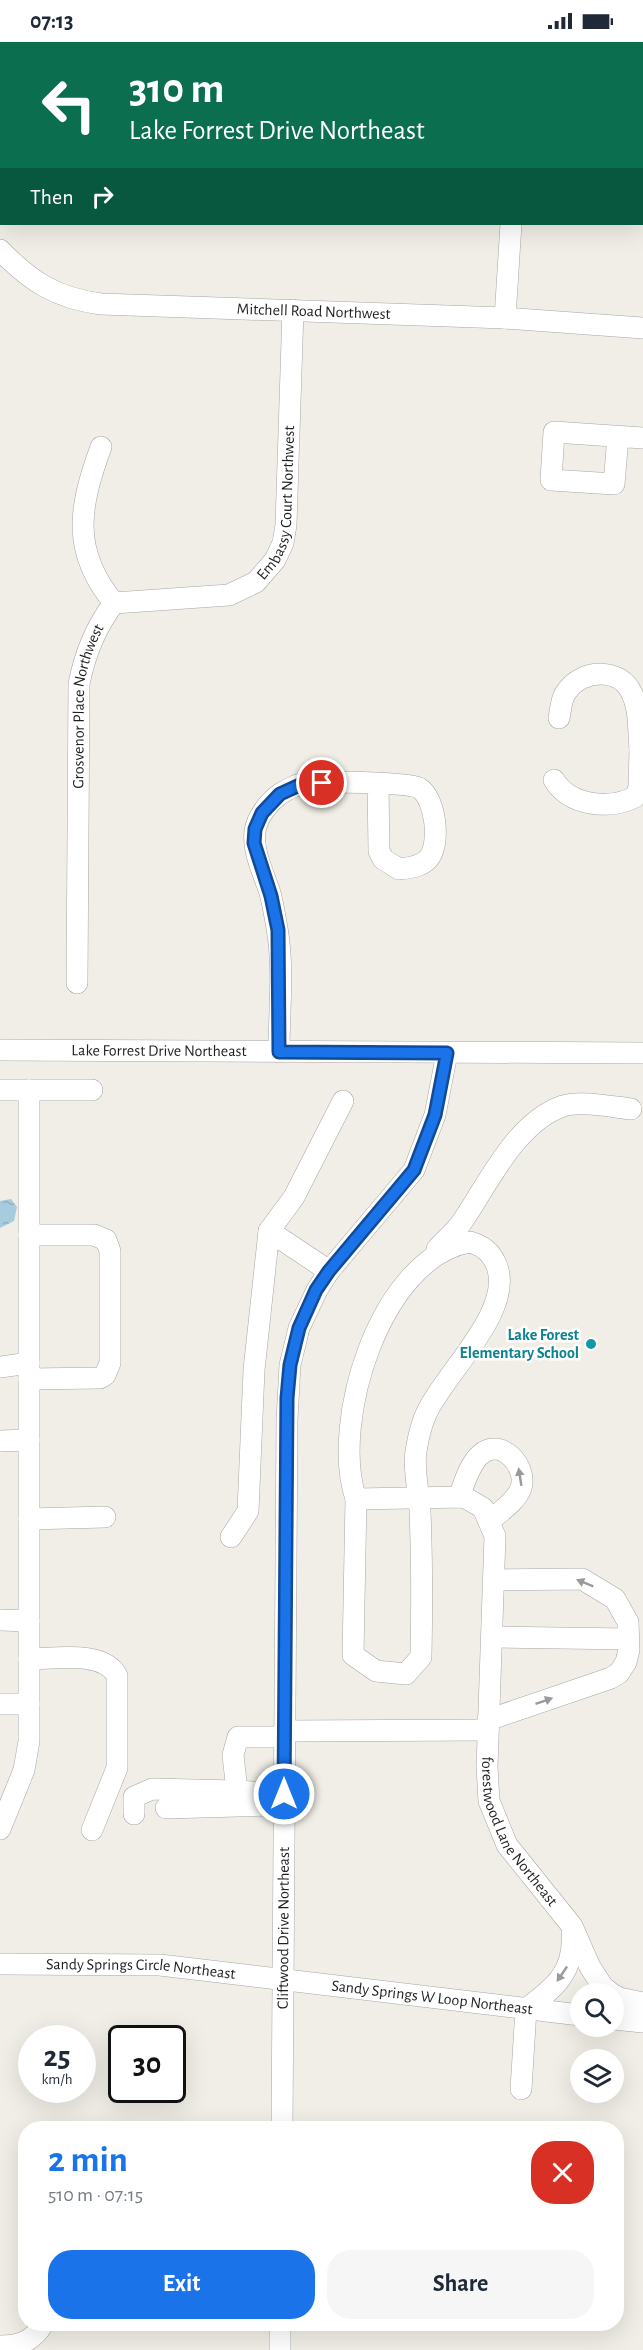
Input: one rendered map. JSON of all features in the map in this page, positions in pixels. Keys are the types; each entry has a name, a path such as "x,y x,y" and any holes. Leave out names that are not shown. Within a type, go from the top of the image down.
{"street":[{"path":"505,318 510,225"},
{"name":"Mitchell Road Northwest","path":"0,250 16,267 41,286 79,301 505,318 643,328"},
{"name":"Embassy Court Northwest","path":"114,603 229,595 256,582 275,560 283,543 286,525 293,310"},
{"path":"618,437 643,438"},
{"name":"Grosvenor Place Northwest","path":"77,983 79,684 90,640 114,603 92,572 83,534 83,514 90,476 100,447"},
{"path":"554,780 566,795 586,802 606,805 625,802 635,797 639,788 641,749 636,705 632,692 624,681 610,675 592,674 581,677 566,691 559,717"},
{"path":"279,1052 278,930 271,896 254,843 255,829 262,813 280,794 304,783 378,784"},
{"name":"Lake Forrest Drive Northeast","path":"0,1050 643,1053"},
{"name":"Cliftwood Drive Northeast","path":"282,2121 287,1398 290,1365 299,1328 316,1290 329,1271 414,1170 435,1115 447,1053"},
{"path":"0,1090 92,1090"},
{"path":"0,1829 26,1761 29,1741 29,1090"},
{"path":"231,1537 248,1511 254,1370 269,1232 294,1197 343,1101"},
{"path":"426,1260 456,1244 470,1242 483,1245 493,1256 499,1270 499,1294 482,1327 426,1412 416,1451 422,1572 421,1657 406,1674 376,1671 353,1655 356,1499 349,1480 349,1449 353,1409 369,1349 386,1312 405,1282 460,1224 504,1157 526,1131 546,1114 565,1105 631,1109"},
{"path":"269,1232 329,1271"},
{"path":"0,1367 100,1378 105,1375 110,1363 110,1251 106,1240 94,1235 29,1235"},
{"path":"0,1441 29,1440"},
{"path":"356,1499 464,1497 483,1508 489,1522 518,1495 522,1478 516,1460 506,1452 493,1449 480,1455 459,1497"},
{"path":"29,1519 105,1517"},
{"name":"forestwood Lane Northeast","path":"489,1522 495,1536 486,1767 489,1801 507,1845 572,1926 590,1967 600,1983"},
{"name":"forestwood Lane Northeast","path":"237,1791 232,1755 238,1737 488,1725 619,1673 626,1662 628,1622 615,1599 582,1579 494,1580"},
{"path":"0,1620 29,1620"},
{"path":"492,1637 628,1639"},
{"path":"29,1659 93,1658 109,1664 117,1676 117,1768 92,1830"},
{"path":"0,1704 29,1704"},
{"path":"134,1814 134,1797 152,1789 237,1791 284,1799"},
{"path":"166,1809 284,1799"},
{"name":"forestwood Lane Northeast","path":"526,2009 554,1986 567,1970 573,1950 572,1926"},
{"name":"Sandy Springs Circle Northeast","path":"0,1964 160,1965 282,1980"},
{"name":"Sandy Springs W Loop Northeast","path":"282,1980 570,2014"},
{"name":"forestwood Lane Northeast","path":"624,1999 643,2002"},
{"path":"520,2089 526,2009"},
{"path":"624,2020 643,2022"},
{"path":"0,2346 26,2343 38,2331"},
{"path":"280,2331 280,2350"}],"water":[{"path":"11,1199 17,1207 14,1221 0,1228 0,1201"}],"place":[{"name":"Lake Forest Elementary School","path":"591,1344"}],"route":[{"path":"284,1794 287,1398 290,1365 299,1328 316,1290 329,1271 414,1170 435,1115 447,1053 279,1052 278,930 271,896 254,843 255,829 262,813 280,794 304,783 322,783"}]}
